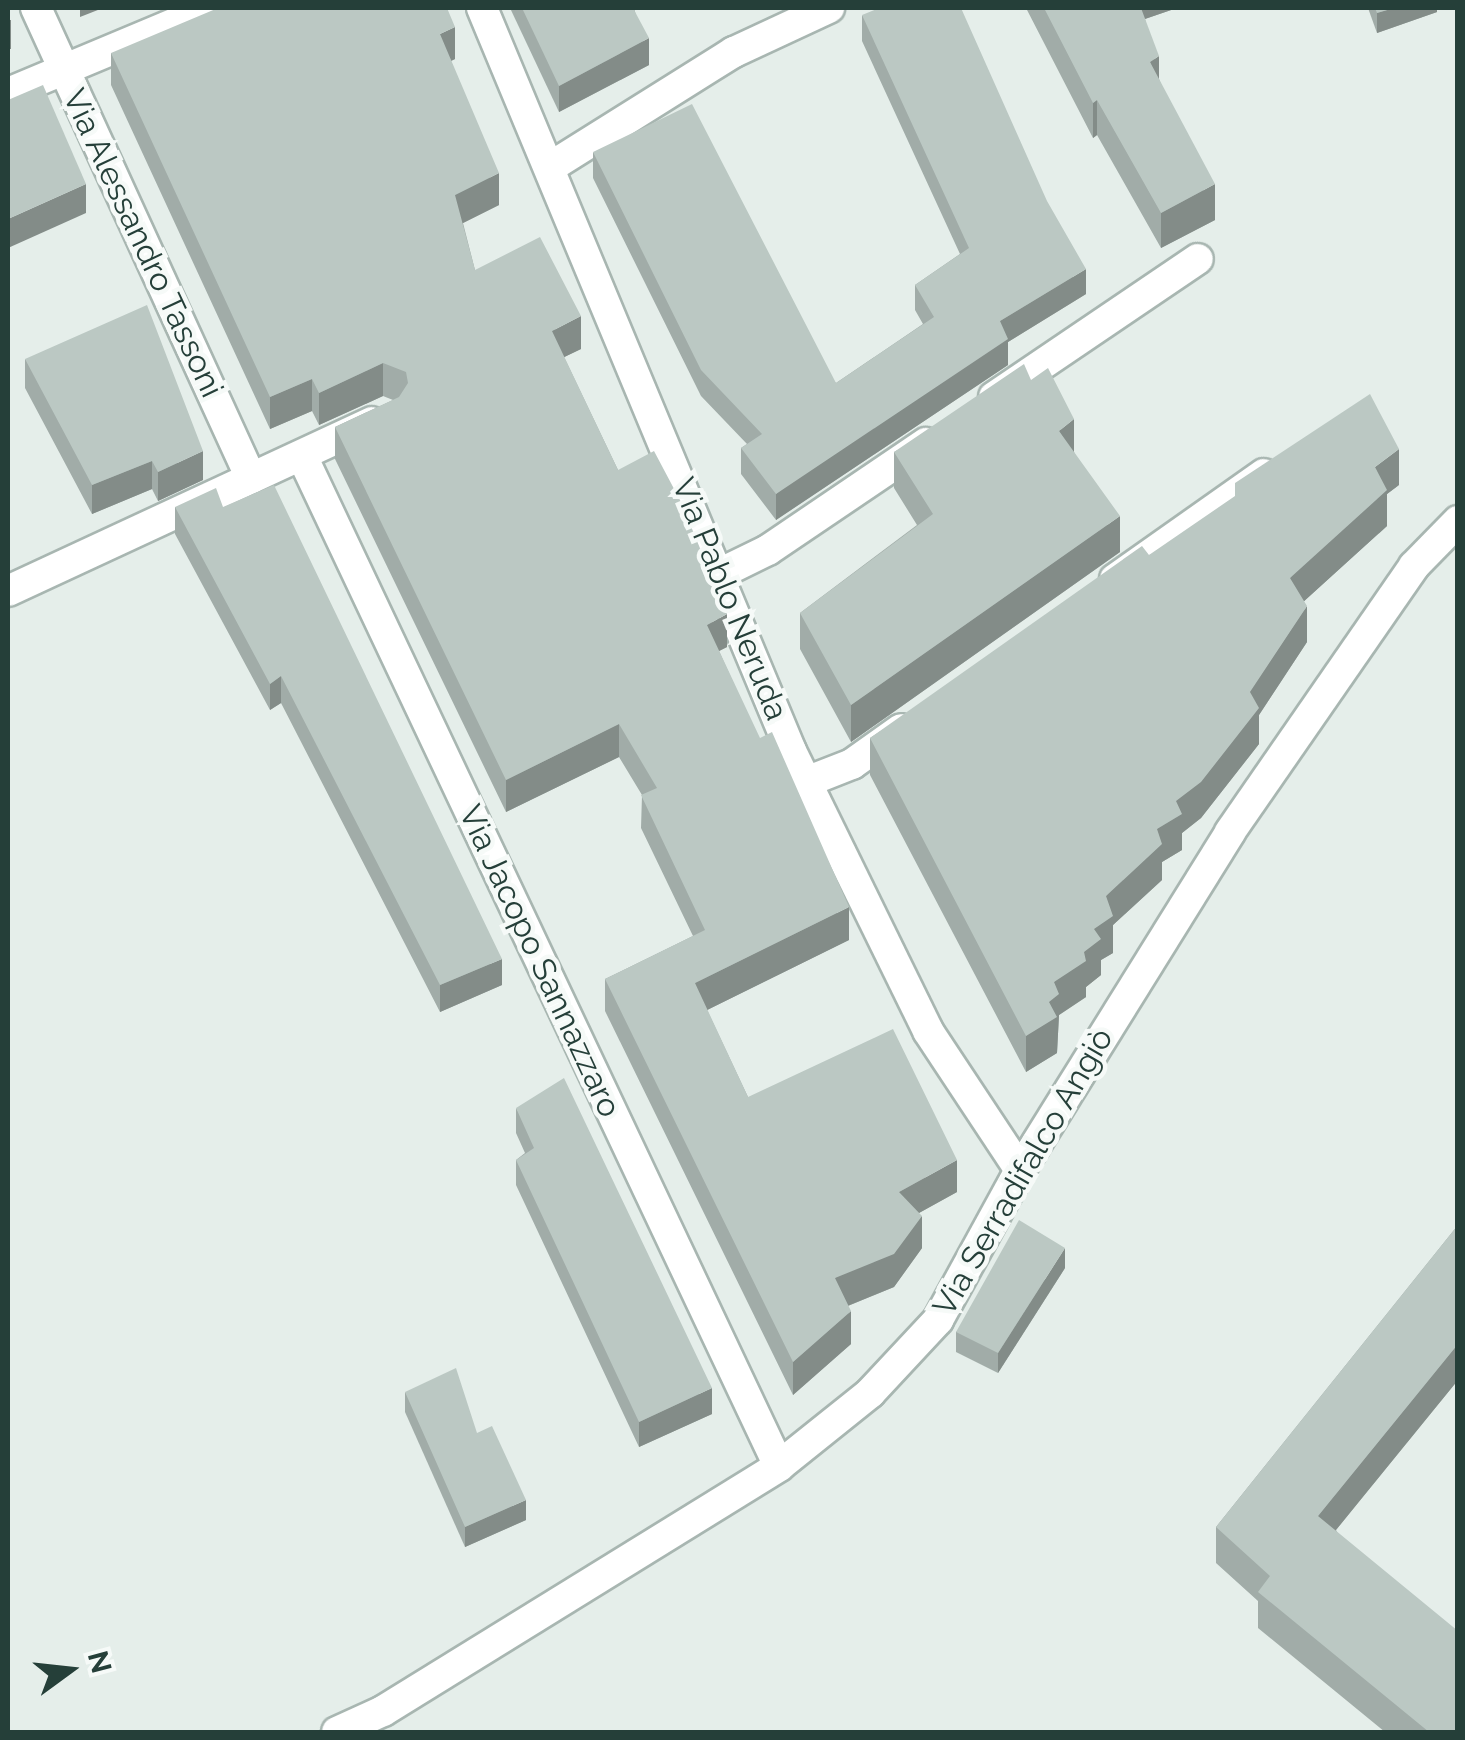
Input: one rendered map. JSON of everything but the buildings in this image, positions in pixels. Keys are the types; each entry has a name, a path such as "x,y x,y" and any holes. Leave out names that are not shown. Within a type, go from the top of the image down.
{"street":[{"name":"Via Alessandro Tassoni","path":"36,8 252,478"},
{"path":"8,93 210,8"},
{"name":"Via Pablo Neruda","path":"482,8 552,166 806,782 928,1032 1020,1170"},
{"path":"552,166 734,52 829,8"},
{"path":"722,573 768,550 1198,259"},
{"path":"8,590 390,414"},
{"name":"Via Jacopo Sannazzaro","path":"302,456 779,1466"},
{"path":"1090,596 1264,474"},
{"name":"Via Serradifalco Angiò","path":"337,1732 383,1711 779,1466 870,1394 938,1320 1020,1170 1230,832 1414,566 1458,521"},
{"path":"806,782 852,764 931,708"}]}
